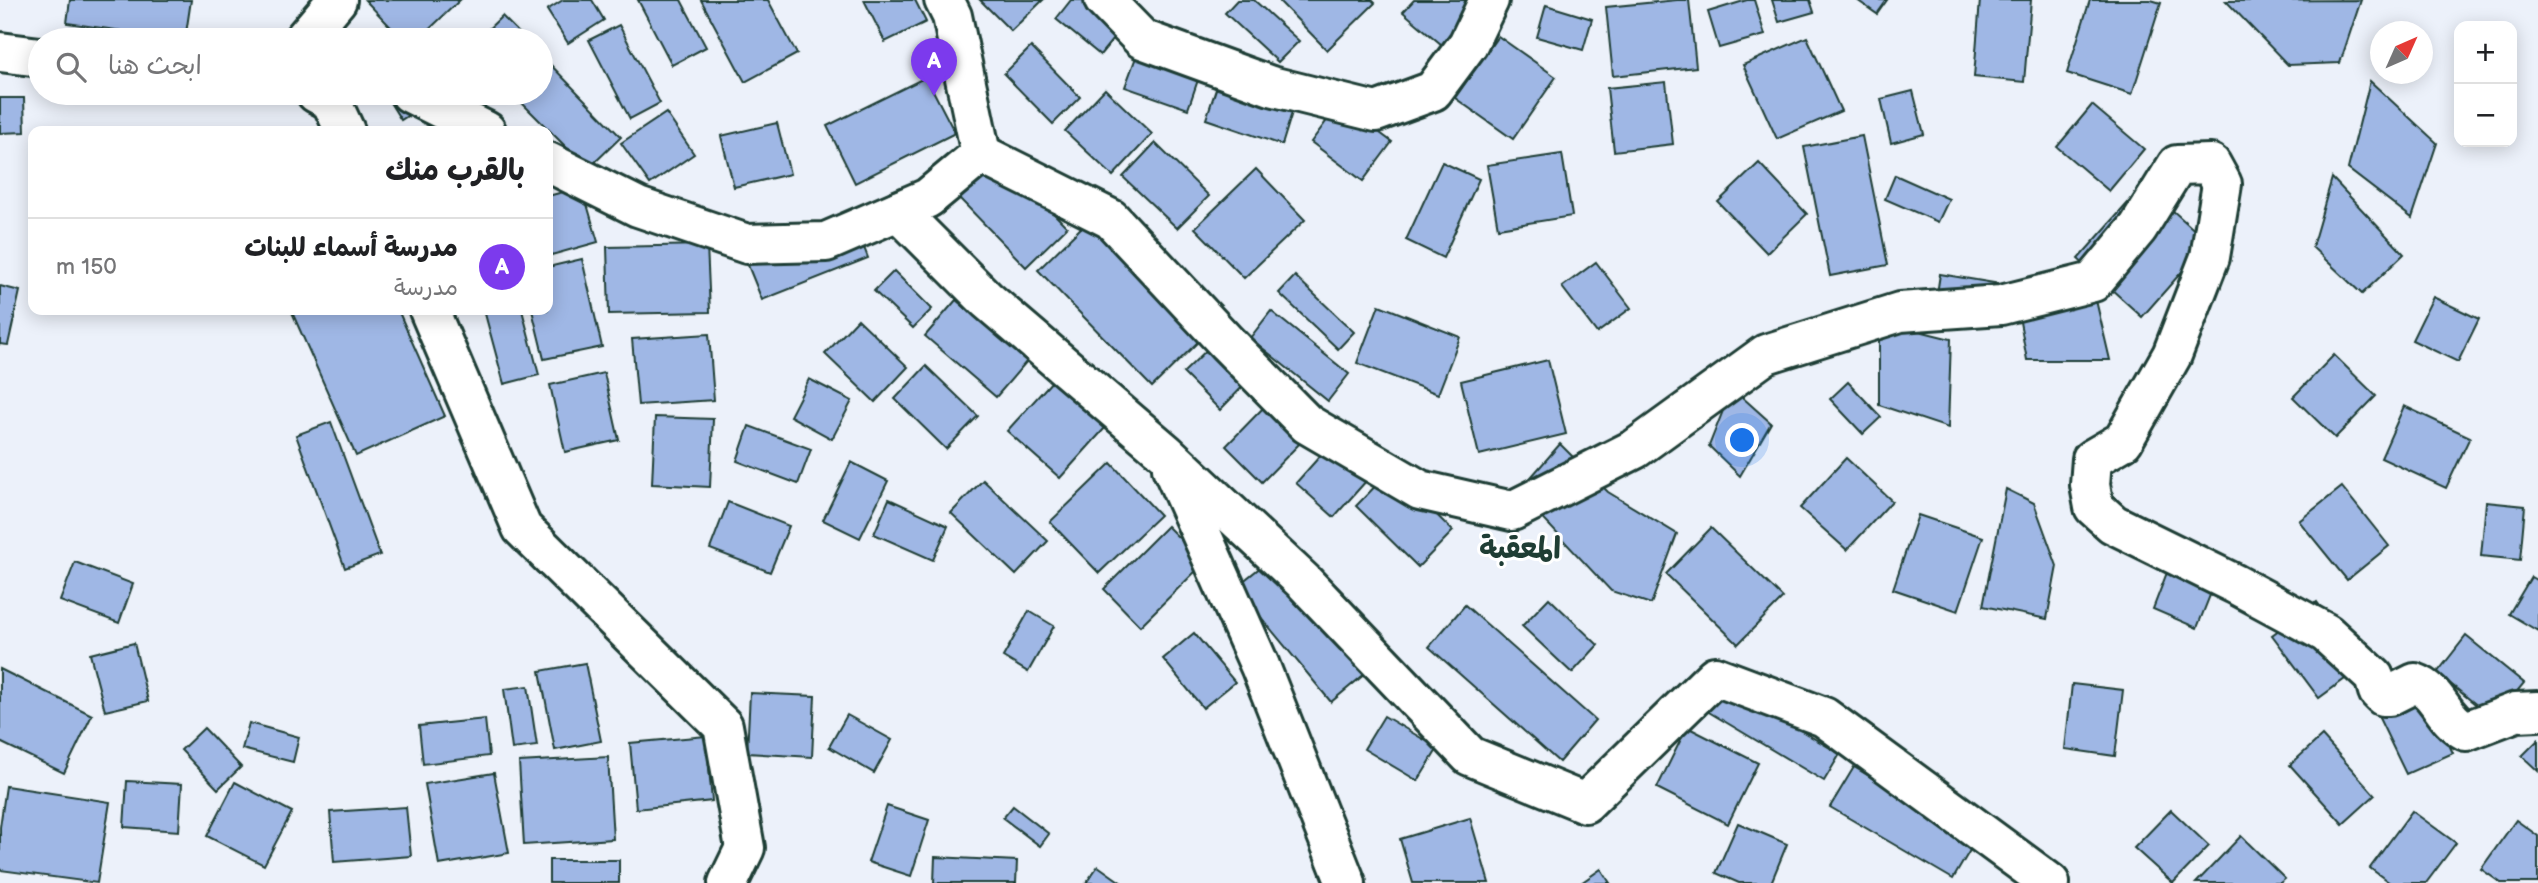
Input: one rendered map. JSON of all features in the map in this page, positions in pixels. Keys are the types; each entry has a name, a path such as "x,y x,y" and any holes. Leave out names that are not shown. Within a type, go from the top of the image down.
{"street":[{"path":"313,28 337,0"},
{"path":"944,0 952,16 981,154"},
{"path":"1104,0 1142,39 1271,86 1376,112 1433,90 1468,44 1489,0"},
{"path":"0,52 28,56"},
{"path":"333,105 343,126"},
{"path":"434,105 476,126"},
{"path":"553,164 638,207 747,244 826,242 928,198 981,154"},
{"path":"981,154 1111,219 1307,424 1420,490 1512,511 1635,449 1766,354 1900,312 2001,304 2093,282 2138,228 2176,166 2211,164 2222,184 2210,257 2172,355 2123,442 2092,459 2090,485 2094,507 2113,524 2235,584 2326,633 2374,677 2378,691 2383,696 2389,696 2415,683 2423,685 2453,725 2466,731 2516,712 2538,711"},
{"path":"898,211 987,300 1166,453 1304,582 1469,756 1586,803 1715,676 1824,717 2050,883"},
{"path":"431,315 522,528 723,726 745,848 728,883"},
{"path":"1166,453 1260,666 1346,883"}],"building":[{"path":"70,0 191,0 187,28 102,28 67,23"},
{"path":"365,0 460,0 431,28 392,28"},
{"path":"563,0 592,0 604,20 568,43 547,10"},
{"path":"638,0 681,0 706,47 672,65"},
{"path":"701,0 768,0 797,54 745,82"},
{"path":"864,0 915,0 926,22 885,42"},
{"path":"980,0 1043,0 1011,31"},
{"path":"1071,0 1121,0 1135,12 1100,55 1056,19"},
{"path":"1237,0 1254,0 1299,41 1278,62 1225,13"},
{"path":"1281,0 1372,0 1375,3 1327,50"},
{"path":"1414,0 1491,0 1448,50 1403,12"},
{"path":"1689,0 1696,67 1613,76 1606,7"},
{"path":"1754,0 1765,35 1719,48 1708,12"},
{"path":"1772,0 1810,0 1814,12 1779,22"},
{"path":"1857,0 1887,0 1877,14"},
{"path":"1980,0 2031,0 2024,82 1974,77"},
{"path":"2090,0 2151,0 2161,3 2132,94 2067,73"},
{"path":"2361,0 2340,63 2288,65 2226,1"},
{"path":"1546,5 1592,19 1583,50 1537,37"},
{"path":"502,16 514,28 490,28"},
{"path":"619,25 660,103 630,119 589,40"},
{"path":"1498,36 1556,77 1513,139 1455,98"},
{"path":"1807,37 1841,111 1777,139 1743,65"},
{"path":"1031,47 1080,97 1053,124 1004,74"},
{"path":"1139,49 1201,71 1188,109 1125,87"},
{"path":"553,67 621,137 588,169 553,134 553,126 545,126 524,105 553,105"},
{"path":"1223,68 1298,93 1282,145 1206,119"},
{"path":"926,77 955,133 855,183 827,126"},
{"path":"2370,81 2370,84 2373,84 2437,143 2412,218 2348,169"},
{"path":"1666,82 1673,144 1614,151 1607,88"},
{"path":"1105,89 1152,134 1113,176 1065,131"},
{"path":"1913,91 1924,134 1891,143 1881,99"},
{"path":"0,98 24,98 25,132 0,133"},
{"path":"1340,103 1392,142 1363,181 1311,142"},
{"path":"392,105 424,105 401,120"},
{"path":"2092,105 2144,149 2109,191 2057,147"},
{"path":"666,113 694,154 650,184 621,143"},
{"path":"777,123 790,174 734,187 721,136"},
{"path":"1862,136 1888,265 1830,276 1804,147"},
{"path":"1155,143 1209,196 1177,228 1123,177"},
{"path":"1562,154 1572,216 1498,228 1487,165"},
{"path":"1000,159 1067,227 1026,267 960,199"},
{"path":"1442,162 1479,179 1443,258 1406,240"},
{"path":"1759,163 1807,214 1767,253 1718,202"},
{"path":"1256,169 1305,220 1244,278 1195,228"},
{"path":"1895,175 1949,199 1938,222 1885,199"},
{"path":"2332,178 2404,254 2362,294 2312,247"},
{"path":"2144,185 2208,242 2142,317 2078,259"},
{"path":"582,187 598,242 553,255 553,195"},
{"path":"852,216 868,258 762,300 745,258"},
{"path":"1088,221 1202,338 1152,387 1038,270"},
{"path":"707,245 710,312 609,314 607,247"},
{"path":"582,259 602,347 544,359 533,315 553,315 553,266"},
{"path":"1596,262 1631,308 1597,333 1562,287"},
{"path":"894,271 932,309 913,328 874,291"},
{"path":"1940,274 2006,285 1937,294"},
{"path":"1295,276 1354,332 1338,349 1279,293"},
{"path":"0,286 20,291 8,345 0,344"},
{"path":"2014,289 2095,296 2110,360 2027,360"},
{"path":"2433,297 2479,319 2458,362 2412,340"},
{"path":"956,300 1027,361 996,397 925,336"},
{"path":"1379,305 1460,337 1438,394 1357,363"},
{"path":"1271,311 1349,374 1328,401 1250,338"},
{"path":"293,315 400,315 445,416 356,456"},
{"path":"485,315 523,315 539,375 504,384"},
{"path":"858,319 908,367 875,402 825,354"},
{"path":"1879,321 1951,339 1948,428 1879,405"},
{"path":"709,334 714,400 638,405 632,339"},
{"path":"1216,341 1252,377 1220,410 1183,373"},
{"path":"2334,355 2376,396 2335,438 2293,397"},
{"path":"1548,360 1566,434 1479,455 1461,381"},
{"path":"926,366 978,416 946,449 895,399"},
{"path":"604,373 619,440 565,452 550,385"},
{"path":"809,379 852,401 832,439 790,416"},
{"path":"1053,380 1105,428 1060,478 1007,431"},
{"path":"1848,382 1881,417 1863,434 1830,399"},
{"path":"1732,388 1771,423 1740,476 1709,446"},
{"path":"1267,404 1303,440 1262,482 1226,446"},
{"path":"2404,406 2470,437 2446,488 2381,458"},
{"path":"655,417 713,419 710,487 652,484"},
{"path":"331,422 380,555 345,568 296,435"},
{"path":"749,426 811,449 798,484 737,461"},
{"path":"1560,444 1608,492 1677,534 1651,604 1611,591 1518,492"},
{"path":"1328,447 1367,480 1334,517 1296,483"},
{"path":"1846,458 1892,501 1847,550 1800,508"},
{"path":"851,462 888,481 860,538 823,520"},
{"path":"1111,463 1160,515 1099,573 1050,522"},
{"path":"1391,470 1453,531 1418,567 1356,506"},
{"path":"983,480 1048,541 1016,575 951,513"},
{"path":"2342,487 2389,546 2347,580 2299,521"},
{"path":"2006,489 2034,503 2057,566 2047,619 1983,606"},
{"path":"889,499 948,526 933,560 874,534"},
{"path":"728,502 789,526 770,572 710,549"},
{"path":"2486,502 2525,506 2520,560 2481,556"},
{"path":"1918,515 1983,537 1958,611 1893,589"},
{"path":"1167,526 1204,563 1140,626 1104,589"},
{"path":"1711,528 1783,598 1738,644 1666,574"},
{"path":"1272,558 1366,673 1331,702 1236,587"},
{"path":"75,562 133,584 119,623 60,601"},
{"path":"2171,562 2216,580 2197,628 2153,609"},
{"path":"2531,577 2538,581 2538,631 2509,614"},
{"path":"1549,598 1598,645 1572,673 1522,626"},
{"path":"2317,602 2364,665 2319,698 2272,635"},
{"path":"1465,605 1595,720 1559,762 1429,647"},
{"path":"1029,611 1054,626 1028,672 1003,657"},
{"path":"1194,633 1235,682 1203,708 1163,659"},
{"path":"2466,636 2524,683 2494,719 2437,673"},
{"path":"134,643 148,701 105,711 90,654"},
{"path":"585,663 601,741 555,750 540,671"},
{"path":"0,669 92,715 64,773 0,742"},
{"path":"1708,675 1840,754 1824,781 1692,702"},
{"path":"2072,684 2123,690 2115,756 2065,749"},
{"path":"528,686 537,746 512,749 504,689"},
{"path":"750,693 815,696 812,757 747,753"},
{"path":"2425,694 2453,753 2406,774 2378,716"},
{"path":"847,715 892,740 874,773 829,747"},
{"path":"1384,716 1438,748 1418,781 1364,749"},
{"path":"485,719 489,756 423,764 419,726"},
{"path":"249,723 299,737 293,762 242,749"},
{"path":"1687,727 1758,763 1728,824 1657,788"},
{"path":"204,728 241,767 218,789 181,750"},
{"path":"706,736 712,801 636,809 630,743"},
{"path":"2322,736 2375,795 2343,824 2290,765"},
{"path":"2538,740 2538,771 2522,756"},
{"path":"608,757 613,839 524,845 519,762"},
{"path":"1854,767 1976,840 1953,879 1830,807"},
{"path":"494,773 509,853 439,865 425,784"},
{"path":"127,781 182,784 179,831 124,827"},
{"path":"235,782 292,812 264,865 207,836"},
{"path":"6,786 110,802 97,883 0,870 0,827"},
{"path":"887,806 929,820 911,876 868,862"},
{"path":"1013,806 1049,834 1040,846 1003,818"},
{"path":"406,807 411,856 334,862 330,812"},
{"path":"2171,810 2209,846 2173,883 2134,848"},
{"path":"2412,811 2456,843 2426,883 2390,883 2370,868"},
{"path":"1470,818 1489,883 1413,883 1400,839"},
{"path":"2516,820 2538,836 2538,883 2501,883 2481,869"},
{"path":"1738,823 1787,844 1771,883 1739,883 1716,873"},
{"path":"2241,836 2285,879 2280,883 2196,883"},
{"path":"935,857 1017,861 1016,883 934,883"},
{"path":"549,860 619,860 619,883 549,883"},
{"path":"1098,866 1122,883 1086,883"},
{"path":"1601,869 1610,883 1581,883"}],"place":[{"name":"مدرسة أسماء للبنات","path":"934,96"}],"district":[{"name":"المعقبة","path":"1520,549"}]}
